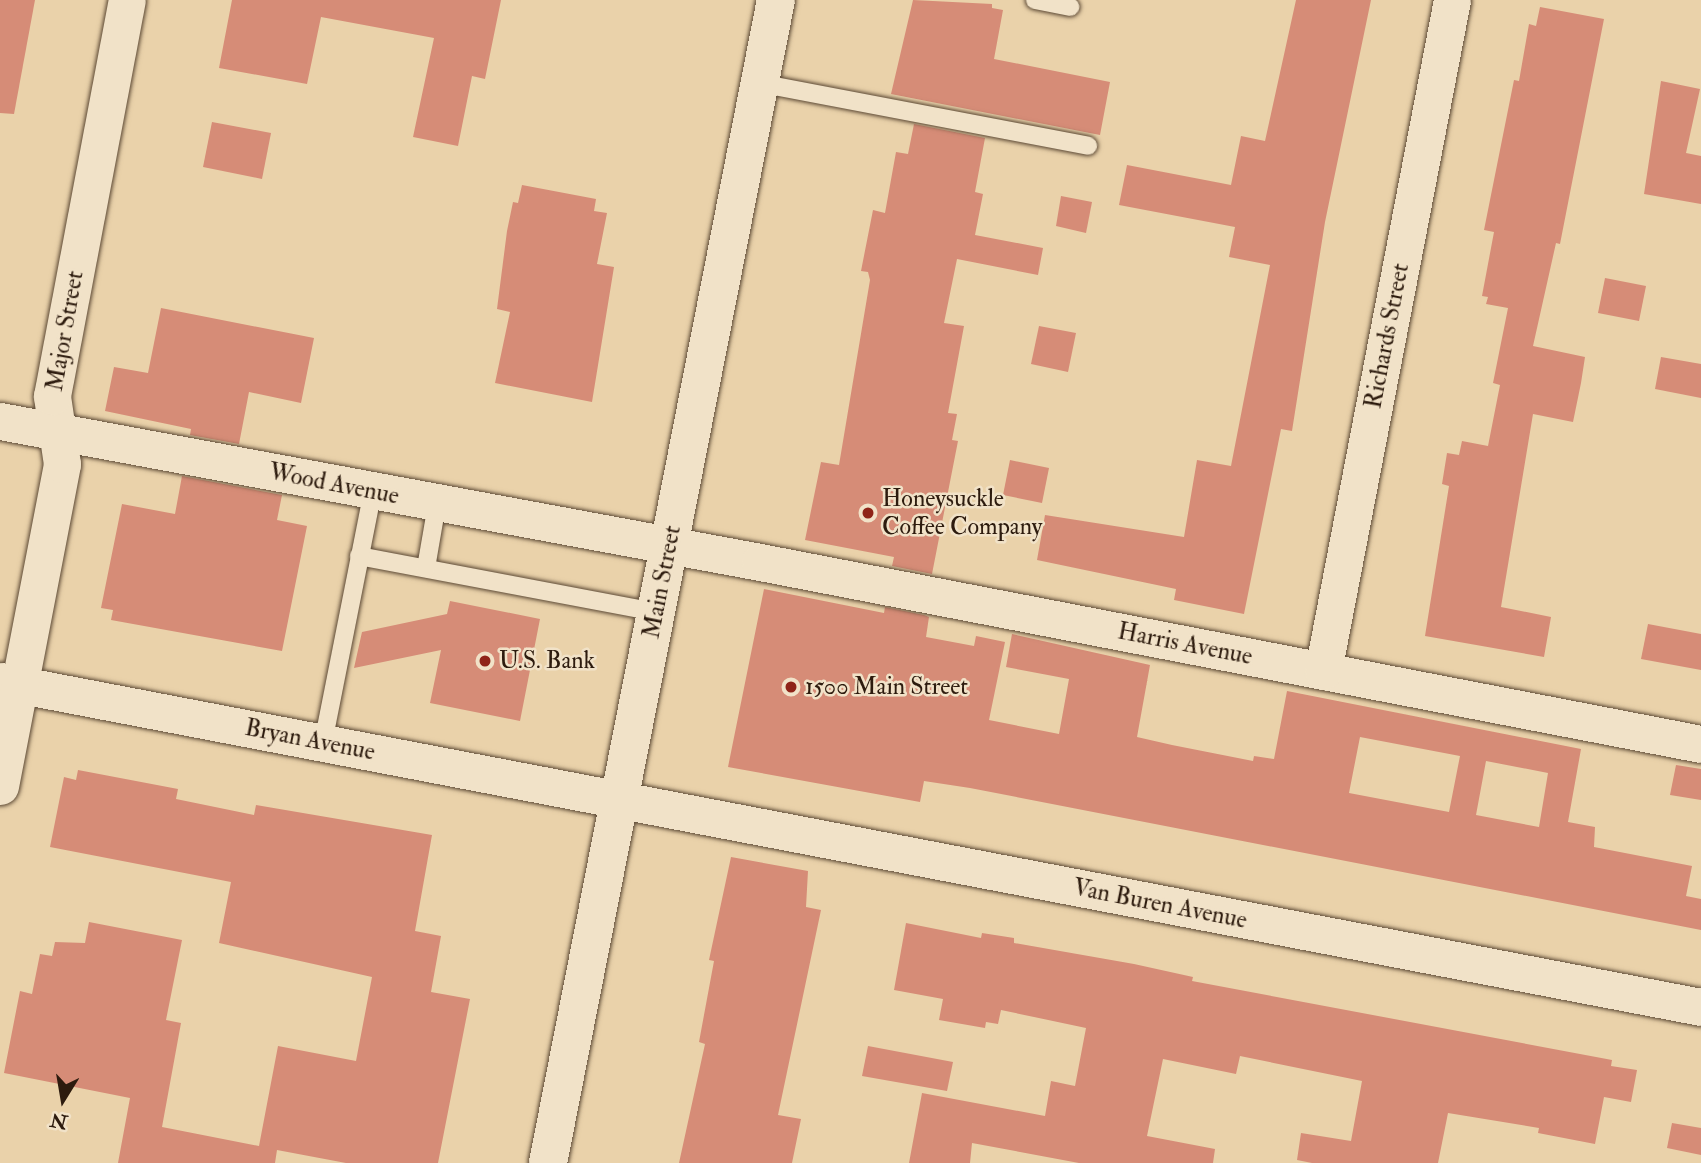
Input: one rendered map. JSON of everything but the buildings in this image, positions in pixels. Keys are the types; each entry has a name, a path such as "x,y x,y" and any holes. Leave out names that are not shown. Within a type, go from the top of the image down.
{"street":[{"name":"Major Street","path":"0,786 10,682 62,464 52,396 127,0"},
{"name":"Main Street","path":"548,1163 776,0"},
{"name":"Richards Street","path":"1323,671 1452,0"},
{"name":"Wood Avenue","path":"0,421 669,547"},
{"name":"Harris Avenue","path":"669,547 1701,744"},
{"name":"Bryan Avenue","path":"10,682 619,800"},
{"name":"Van Buren Avenue","path":"619,800 1701,1007"}],"lane":[{"path":"1035,0 1070,7"},
{"path":"760,83 1088,146"},
{"path":"323,743 373,491"},
{"path":"426,568 437,504"},
{"path":"359,556 656,612"}],"place":[{"name":"Honeysuckle Coffee Company","path":"868,513"},
{"name":"U.S. Bank","path":"485,661"},
{"name":"1500 Main Street","path":"791,687"}]}
